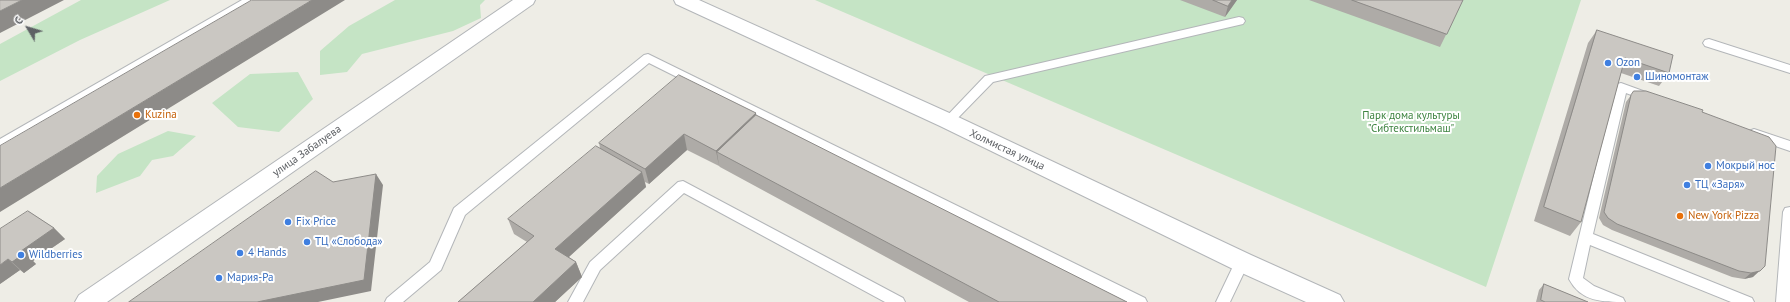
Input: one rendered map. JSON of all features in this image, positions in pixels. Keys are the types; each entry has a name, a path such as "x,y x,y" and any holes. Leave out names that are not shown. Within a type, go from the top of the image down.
{"street":[{"name":"улица Забалуева","path":"88,302 526,0"},
{"name":"Холмистая улица","path":"683,0 948,121 1242,262 1331,302"}],"lane":[{"path":"0,145 250,0"},
{"path":"948,121 989,79 1239,21"},
{"path":"1709,43 1790,69"},
{"path":"392,302 436,266 459,212 648,58 1140,302"},
{"path":"1618,302 1589,290 1579,284 1576,278 1585,237 1621,87 1665,103"},
{"path":"1746,131 1790,146"},
{"path":"575,302 596,266 683,186 898,302"},
{"path":"1783,302 1790,212"},
{"path":"1585,237 1747,302"},
{"path":"1223,302 1242,262"}],"green space":[{"path":"81,0 170,0 80,40 0,81 0,44"},
{"path":"395,0 485,0 480,5 481,18 453,31 362,54 347,72 320,75 320,51 349,26"},
{"name":"Парк дома культуры \"Сибтекстильмаш\"","path":"815,0 1581,0 1486,287"},
{"path":"298,72 313,99 279,132 238,127 212,103 250,74"},
{"path":"168,131 196,136 173,156 152,160 140,176 96,193 97,176 118,154"}],"building":[{"path":"0,0 22,0 0,11"},
{"path":"252,0 312,0 0,188 0,146"},
{"path":"1213,0 1232,0 1228,6"},
{"path":"1352,0 1463,0 1447,34"},
{"path":"1597,30 1673,55 1669,73 1625,58 1581,222 1544,207"},
{"path":"679,75 756,113 716,151 684,134 645,169 599,143"},
{"name":"ТЦ «Заря»","path":"1634,91 1646,91 1703,110 1702,112 1769,137 1776,146 1765,266 1760,271 1751,273 1739,271 1617,224 1608,218 1604,212 1631,95"},
{"path":"756,115 1127,302 999,302 717,152"},
{"path":"596,146 642,172 555,249 576,262 533,302 458,302 534,236 508,219"},
{"name":"ТЦ «Слобода»","path":"316,171 333,182 376,174 364,280 257,302 129,302"},
{"path":"28,211 54,228 21,251 25,253 12,262 8,259 0,265 0,229"},
{"path":"1544,284 1588,302 1545,302 1541,300"}],"place":[{"name":"Ozon","path":"1608,63"},
{"name":"Шиномонтаж","path":"1637,77"},
{"name":"Kuzina","path":"137,115"},
{"name":"Мокрый нос","path":"1708,166"},
{"name":"ТЦ «Заря»","path":"1687,185"},
{"name":"New York Pizza","path":"1680,216"},
{"name":"Fix Price","path":"288,222"},
{"name":"ТЦ «Слобода»","path":"307,242"},
{"name":"4 Hands","path":"240,253"},
{"name":"Wildberries","path":"21,255"},
{"name":"Мария-Ра","path":"219,278"}]}
